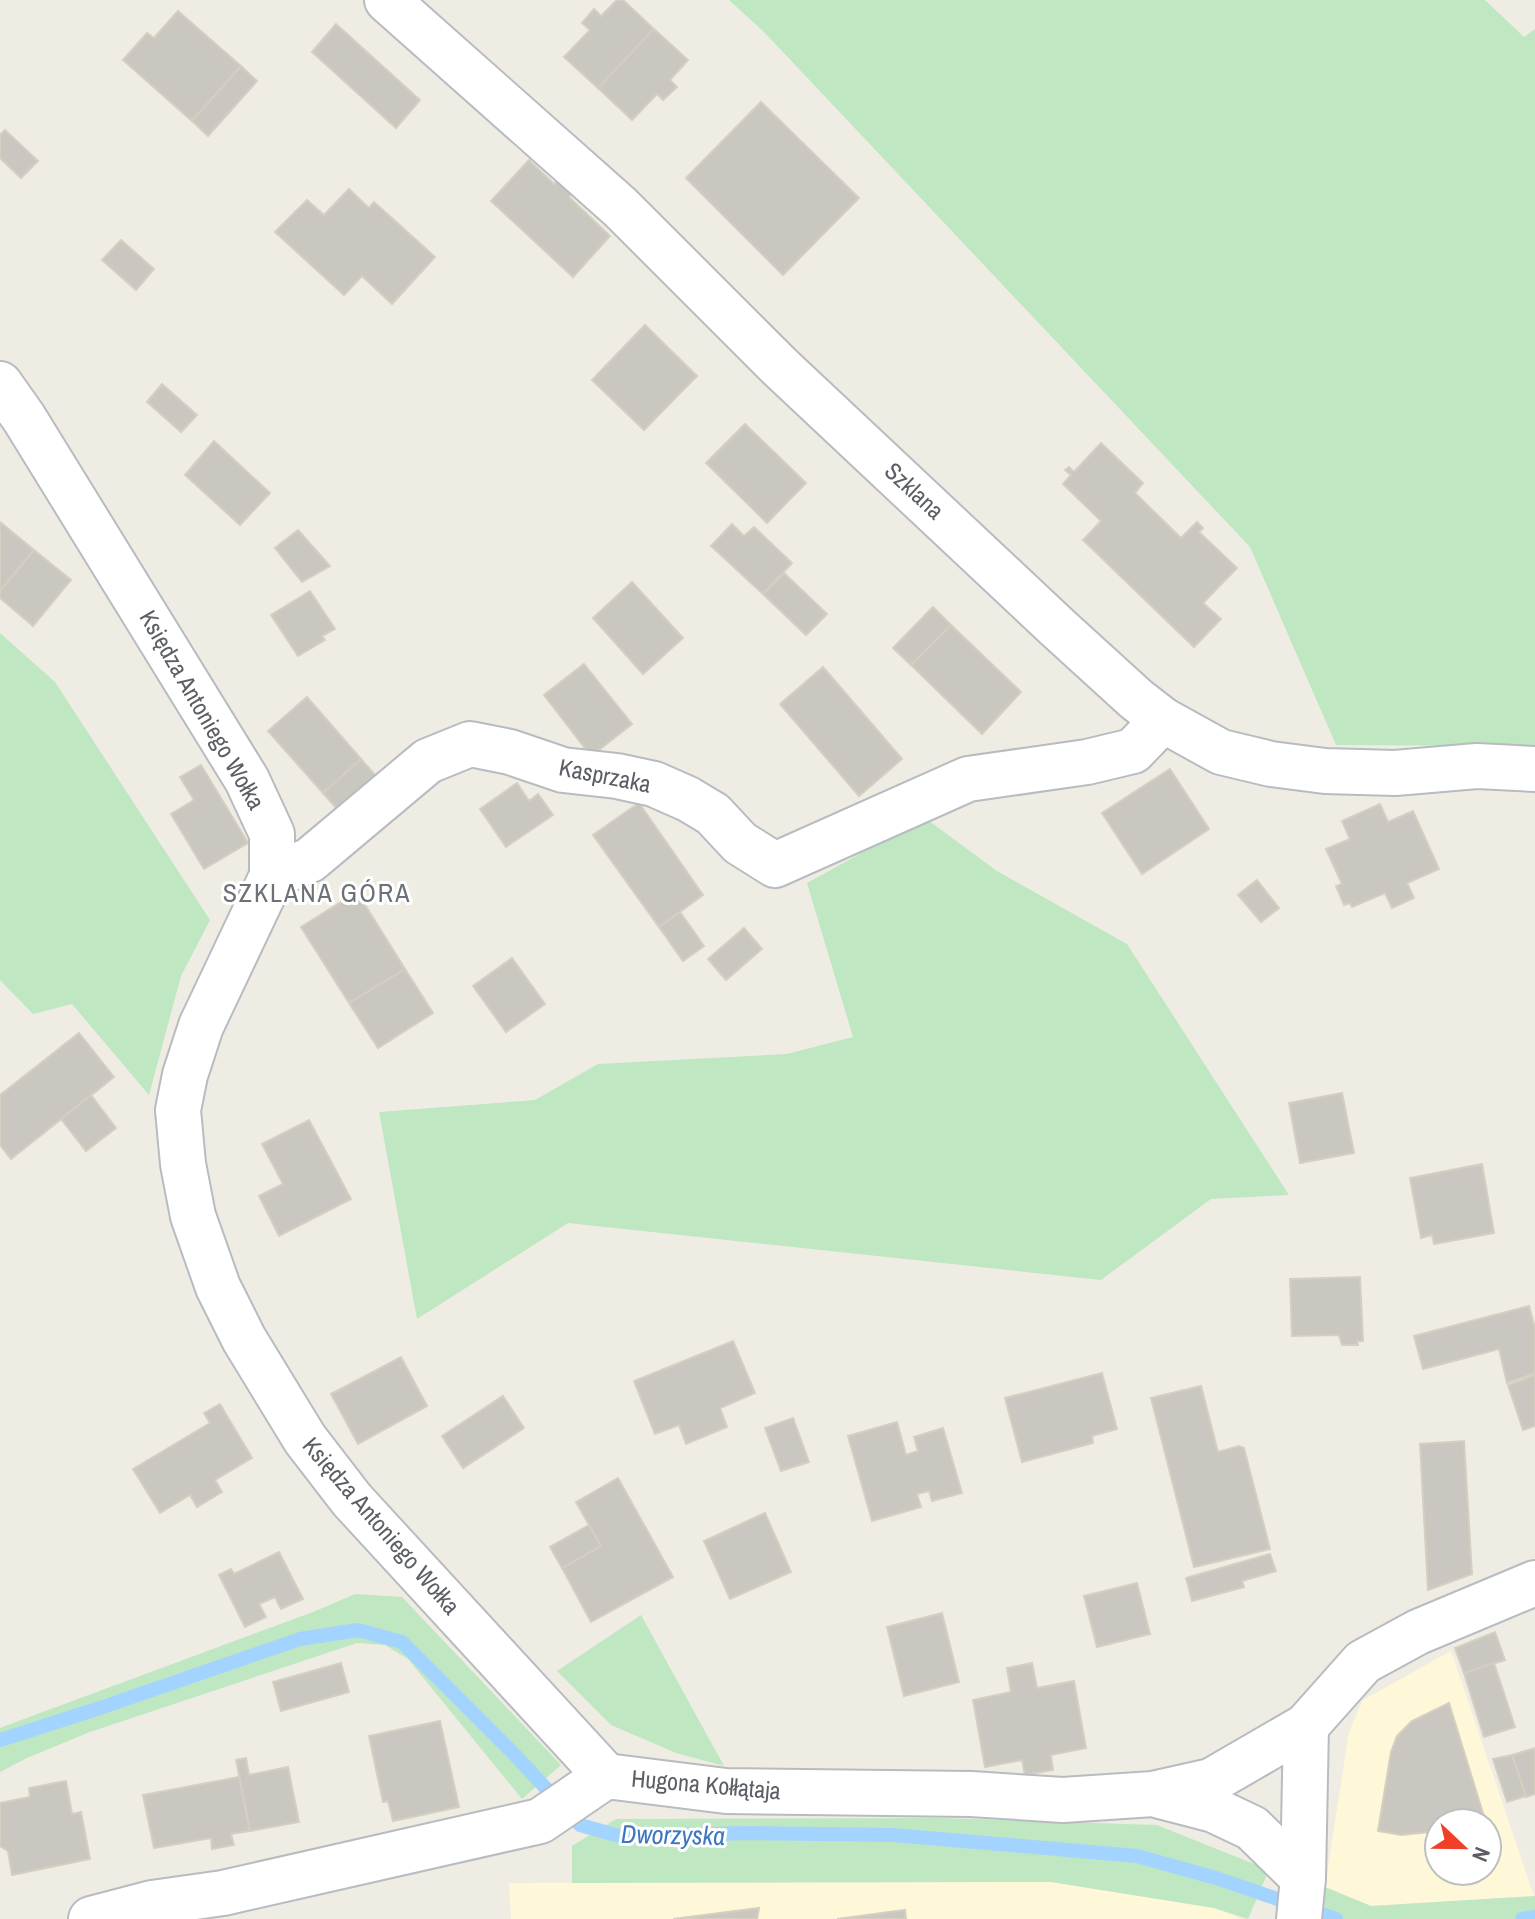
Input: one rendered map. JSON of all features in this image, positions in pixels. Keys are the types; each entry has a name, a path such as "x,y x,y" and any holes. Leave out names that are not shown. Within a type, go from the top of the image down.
{"street":[{"name":"Szklana","path":"387,0 620,207 779,366 1068,637 1163,720 1221,752 1271,764 1325,771 1395,773 1477,766 1535,769"},
{"name":"Księdza Antoniego Wołka","path":"0,384 164,642 247,780 272,834 272,876 201,1026 185,1075 178,1110 183,1164 193,1216 218,1287 244,1339 305,1439 352,1500 606,1776"},
{"name":"Kasprzaka","path":"272,876 310,860 428,761 470,744 510,752 563,770 654,784 713,814 740,843 775,865 968,779 1087,762 1133,751 1163,720"},
{"name":"Hugona Kołłątaja","path":"91,1919 152,1903 223,1893 540,1821 606,1776 726,1791 971,1794 1063,1800 1153,1794 1211,1781 1306,1726 1363,1662 1418,1632 1535,1583"},
{"name":"Hugona Kołłątaja","path":"1301,1898 1306,1726"},
{"name":"Hugona Kołłątaja","path":"1153,1794 1214,1810 1252,1828 1301,1898"}],"shaded area":[{"path":"1451,1651 1534,1896 1371,1906 1325,1887 1349,1732 1363,1700"},
{"path":"1051,1882 1214,1908 1242,1919 511,1919 509,1883"}],"green space":[{"path":"729,0 1485,0 1524,37 1535,29 1535,746 1336,745 1250,547 765,33"},
{"path":"0,633 55,682 210,920 181,976 149,1095 72,1004 33,1014 0,980"},
{"path":"925,818 997,871 1127,944 1289,1195 1211,1199 1101,1280 568,1223 417,1319 379,1112 535,1100 598,1064 787,1054 853,1037 807,883"},
{"path":"355,1594 402,1597 561,1765 522,1799 408,1659 385,1645 357,1643 90,1732 0,1772 0,1728"},
{"path":"641,1615 724,1766 676,1753 611,1725 557,1671"},
{"path":"941,1818 1157,1825 1269,1870 1248,1919 1214,1908 1051,1882 572,1883 572,1846 616,1819"},
{"path":"1325,1887 1371,1906 1535,1896 1535,1919 1324,1919"}],"building":[{"path":"617,0 623,0 654,29 598,88 564,57 590,30 582,23 594,9 601,16"},
{"path":"178,11 241,66 192,121 123,60 147,33 154,38"},
{"path":"336,24 420,100 396,128 312,52"},
{"path":"654,29 688,60 670,80 677,87 663,100 657,94 632,120 598,88"},
{"path":"241,66 257,81 208,136 192,121"},
{"path":"761,102 859,198 783,275 686,178"},
{"path":"5,130 38,161 21,178 0,158 0,135"},
{"path":"529,160 554,184 561,177 575,190 569,197 610,236 573,277 491,201"},
{"path":"349,189 369,208 374,202 435,257 392,304 362,276 344,295 275,232 307,200 324,215"},
{"path":"121,240 154,269 136,290 102,260"},
{"path":"645,325 697,376 644,430 592,380"},
{"path":"162,384 197,415 181,432 147,402"},
{"path":"745,424 806,483 767,523 706,463"},
{"path":"214,441 270,493 240,525 185,475"},
{"path":"1101,443 1143,483 1135,493 1181,538 1197,522 1203,528 1199,532 1237,568 1203,603 1221,619 1194,647 1083,540 1101,521 1063,484 1071,475 1065,470 1069,467 1074,472"},
{"path":"0,522 34,550 0,591"},
{"path":"732,524 744,536 754,527 792,563 763,594 711,546"},
{"path":"298,530 330,566 302,582 275,548"},
{"path":"34,550 71,580 33,626 0,598 0,591"},
{"path":"784,573 827,614 806,635 763,594"},
{"path":"632,582 683,638 643,674 593,618"},
{"path":"310,591 335,629 322,636 325,640 298,656 271,615"},
{"path":"933,607 951,625 911,665 893,648"},
{"path":"951,625 1021,692 982,734 911,665"},
{"path":"584,664 632,724 591,756 544,695"},
{"path":"823,667 902,759 859,796 780,704"},
{"path":"307,697 361,759 323,793 268,731"},
{"path":"361,759 376,776 338,810 323,793"},
{"path":"201,765 248,843 204,869 171,814 194,800 180,777"},
{"path":"1170,769 1209,829 1142,874 1102,813"},
{"path":"517,783 529,801 538,794 553,815 506,847 480,809"},
{"path":"639,803 703,895 659,927 593,835"},
{"path":"1380,804 1388,822 1413,811 1439,869 1407,883 1414,898 1392,908 1385,893 1352,907 1350,903 1344,905 1336,886 1342,884 1326,849 1350,839 1342,821"},
{"path":"1257,880 1279,908 1261,922 1238,895"},
{"path":"357,892 405,969 349,1003 301,927"},
{"path":"680,912 704,946 683,961 659,927"},
{"path":"744,928 762,949 726,980 708,959"},
{"path":"512,958 545,1004 506,1032 473,986"},
{"path":"405,969 433,1013 378,1048 349,1003"},
{"path":"79,1033 114,1077 11,1159 0,1145 0,1095"},
{"path":"1342,1093 1354,1153 1300,1163 1289,1103"},
{"path":"91,1095 116,1128 86,1151 61,1119"},
{"path":"309,1120 351,1199 279,1236 259,1196 283,1184 262,1144"},
{"path":"1482,1164 1494,1233 1434,1244 1432,1235 1421,1238 1410,1178"},
{"path":"1360,1277 1363,1341 1357,1341 1358,1345 1342,1345 1339,1335 1292,1336 1290,1279"},
{"path":"1529,1306 1535,1328 1535,1373 1507,1383 1499,1349 1423,1369 1414,1336"},
{"path":"733,1341 755,1393 720,1408 727,1427 686,1444 679,1425 655,1434 634,1381"},
{"path":"401,1357 427,1406 358,1444 331,1394"},
{"path":"1102,1373 1117,1429 1092,1436 1093,1443 1022,1462 1005,1398"},
{"path":"1535,1375 1535,1426 1523,1430 1508,1385"},
{"path":"1201,1386 1218,1452 1239,1446 1244,1448 1270,1549 1194,1567 1151,1398"},
{"path":"503,1396 524,1428 463,1468 442,1436"},
{"path":"220,1404 252,1458 215,1480 222,1492 197,1507 190,1495 160,1513 133,1469 210,1423 204,1413"},
{"path":"793,1418 809,1462 781,1471 765,1428"},
{"path":"897,1422 906,1455 918,1451 914,1437 943,1428 962,1493 932,1501 929,1491 917,1494 921,1507 872,1521 848,1436"},
{"path":"1464,1441 1472,1574 1428,1590 1420,1444"},
{"path":"618,1478 673,1577 591,1622 562,1568 601,1546 576,1502"},
{"path":"765,1513 791,1572 730,1599 704,1541"},
{"path":"589,1525 601,1546 562,1568 550,1547"},
{"path":"279,1552 303,1599 281,1609 275,1597 259,1604 266,1617 245,1627 219,1575 231,1569 234,1574"},
{"path":"1270,1554 1276,1571 1242,1581 1244,1587 1192,1601 1186,1578"},
{"path":"1137,1583 1150,1634 1097,1647 1084,1596"},
{"path":"942,1613 959,1682 904,1696 887,1627"},
{"path":"1495,1632 1505,1660 1464,1673 1455,1648"},
{"path":"341,1663 349,1692 281,1711 273,1682"},
{"path":"1032,1663 1037,1688 1074,1681 1086,1748 1051,1755 1053,1770 1025,1775 1022,1760 985,1767 973,1700 1011,1692 1007,1668"},
{"path":"1494,1663 1515,1727 1484,1737 1464,1673"},
{"path":"1449,1703 1481,1807 1423,1807 1423,1833 1401,1835 1378,1831 1391,1752 1397,1736 1412,1721"},
{"path":"440,1721 459,1807 393,1821 388,1801 383,1802 369,1736"},
{"path":"1535,1748 1535,1794 1526,1797 1512,1755"},
{"path":"1512,1755 1526,1796 1507,1802 1493,1759"},
{"path":"246,1758 249,1775 288,1767 299,1822 250,1831 236,1760"},
{"path":"239,1777 250,1831 231,1834 234,1845 212,1849 211,1838 154,1848 143,1795"},
{"path":"66,1781 72,1814 81,1812 90,1859 12,1875 8,1851 0,1846 0,1803 30,1797 29,1788"},
{"path":"759,1908 757,1919 673,1919"},
{"path":"905,1910 906,1919 837,1919"}],"waterway":[{"name":"Dworzyska","path":"0,1740 300,1639 358,1630 402,1642 580,1825 623,1837 745,1833 893,1835 1137,1856 1216,1878 1336,1919"},
{"name":"Dworzyska","path":"1522,1919 1535,1917"}],"district":[{"name":"SZKLANA GÓRA","path":"317,893"}]}
